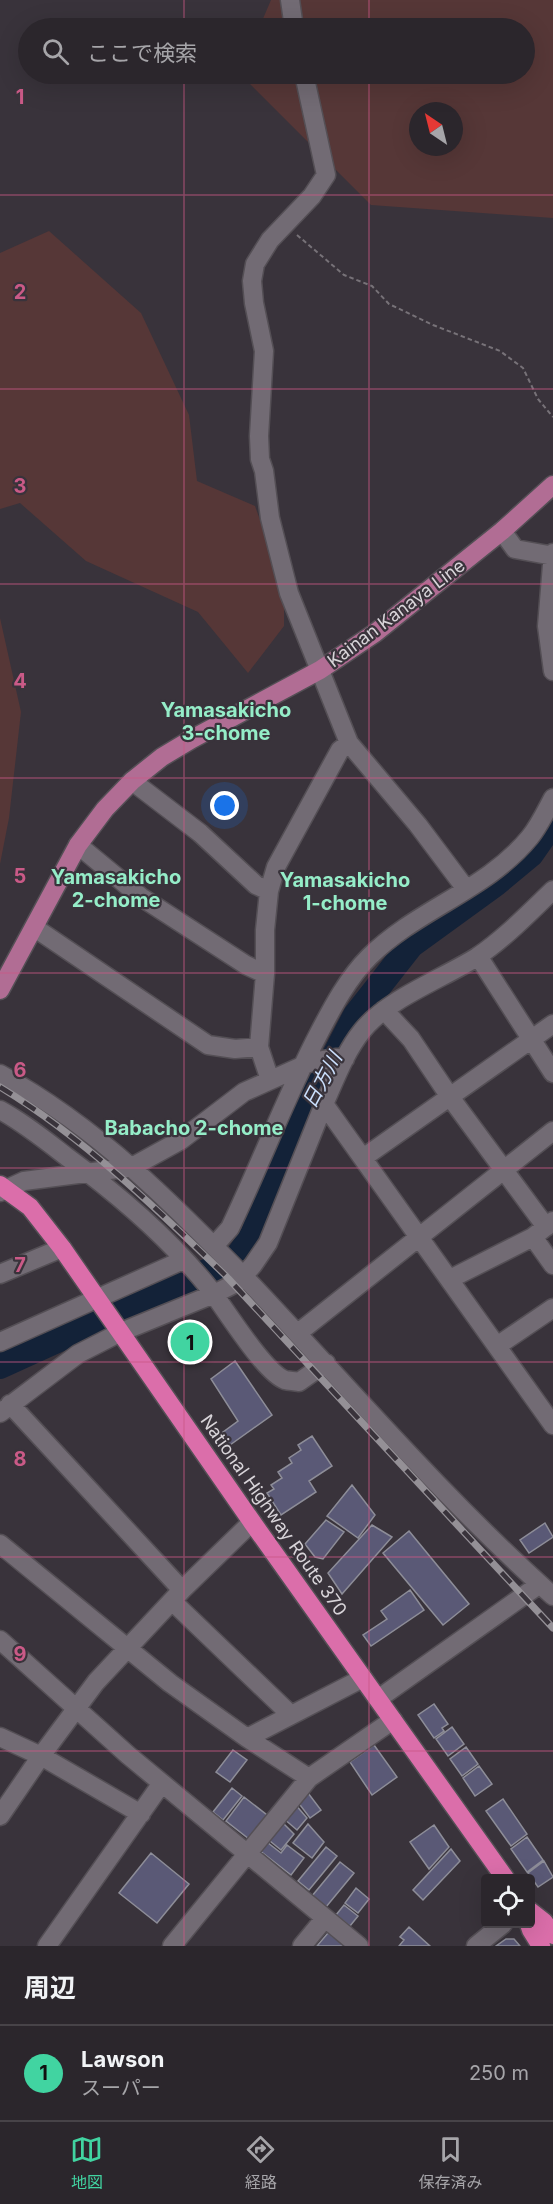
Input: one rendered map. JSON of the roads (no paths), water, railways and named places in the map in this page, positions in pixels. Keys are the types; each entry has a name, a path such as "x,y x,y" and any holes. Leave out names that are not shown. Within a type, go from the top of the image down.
{"highway":[{"name":"National Highway Route 370","path":"2,1189 30,1207 62,1248 252,1522 502,1874"},
{"path":"535,1914 553,1935"},
{"path":"530,1928 541,1946"}],"main road":[{"name":"Kainan Kanaya Line","path":"0,990 78,845 105,809 132,781 162,757 192,738 320,670 375,633 502,531 553,485"}],"street":[{"path":"290,0 293,18"},
{"path":"306,84 326,175 312,196 270,240 255,264 252,281 264,351 259,436 260,459 264,471 270,518 289,593 349,743 418,825 466,889"},
{"path":"502,531 515,549 553,555 547,626 553,671"},
{"path":"270,1080 259,1047 269,891 276,867 298,824 340,750 349,743"},
{"path":"132,781 200,833 256,885 269,891"},
{"path":"216,1248 230,1228 337,1000 367,959 394,933 500,866 531,837 553,798"},
{"path":"78,845 141,897 246,965 265,974"},
{"path":"291,1715 5,1408 78,1354 119,1329 238,1282 240,1274 268,1243 341,1058 362,1031 384,1010 478,956 508,932 553,890"},
{"path":"35,928 208,1045 235,1049 259,1047"},
{"path":"478,956 553,1073"},
{"path":"384,1010 411,1039 544,1228 553,1265"},
{"path":"363,1158 553,1024"},
{"path":"2,1189 24,1180 132,1167 181,1140 244,1092 307,1063 341,1058"},
{"path":"0,1074 93,1134 132,1167 216,1248 474,1521 547,1590 378,1699"},
{"path":"324,1104 553,1425"},
{"path":"0,1110 41,1136 127,1204 187,1263 273,1372 285,1380 299,1382 326,1363"},
{"path":"298,1334 553,1131"},
{"path":"450,1279 544,1228"},
{"path":"0,1274 62,1248"},
{"path":"0,1341 100,1302 187,1263"},
{"path":"497,1346 553,1308"},
{"path":"0,1816 75,1708 126,1647 252,1522"},
{"path":"4,1554 170,1683 247,1738 309,1778"},
{"path":"0,1640 162,1783 359,1946"},
{"path":"247,1738 363,1678"},
{"path":"172,1946 309,1778 393,1720"},
{"path":"0,1737 41,1756 141,1814"},
{"path":"47,1946 162,1783"},
{"path":"302,1946 325,1918"},
{"path":"476,1946 497,1928"}],"waterway":[{"name":"日方川","path":"0,1366 237,1258 253,1235 279,1163 356,1015 411,945 495,884 531,854 553,822"}],"railway":[{"path":"0,1087 61,1128 90,1151 145,1199 225,1275 553,1628"}],"place":[{"name":"Lawson","path":"190,1342"}],"district":[{"name":"Yamasakicho 3-chome","path":"226,722"},
{"name":"Yamasakicho 2-chome","path":"116,888"},
{"name":"Yamasakicho 1-chome","path":"345,892"},
{"name":"Babacho 2-chome","path":"194,1128"}]}
